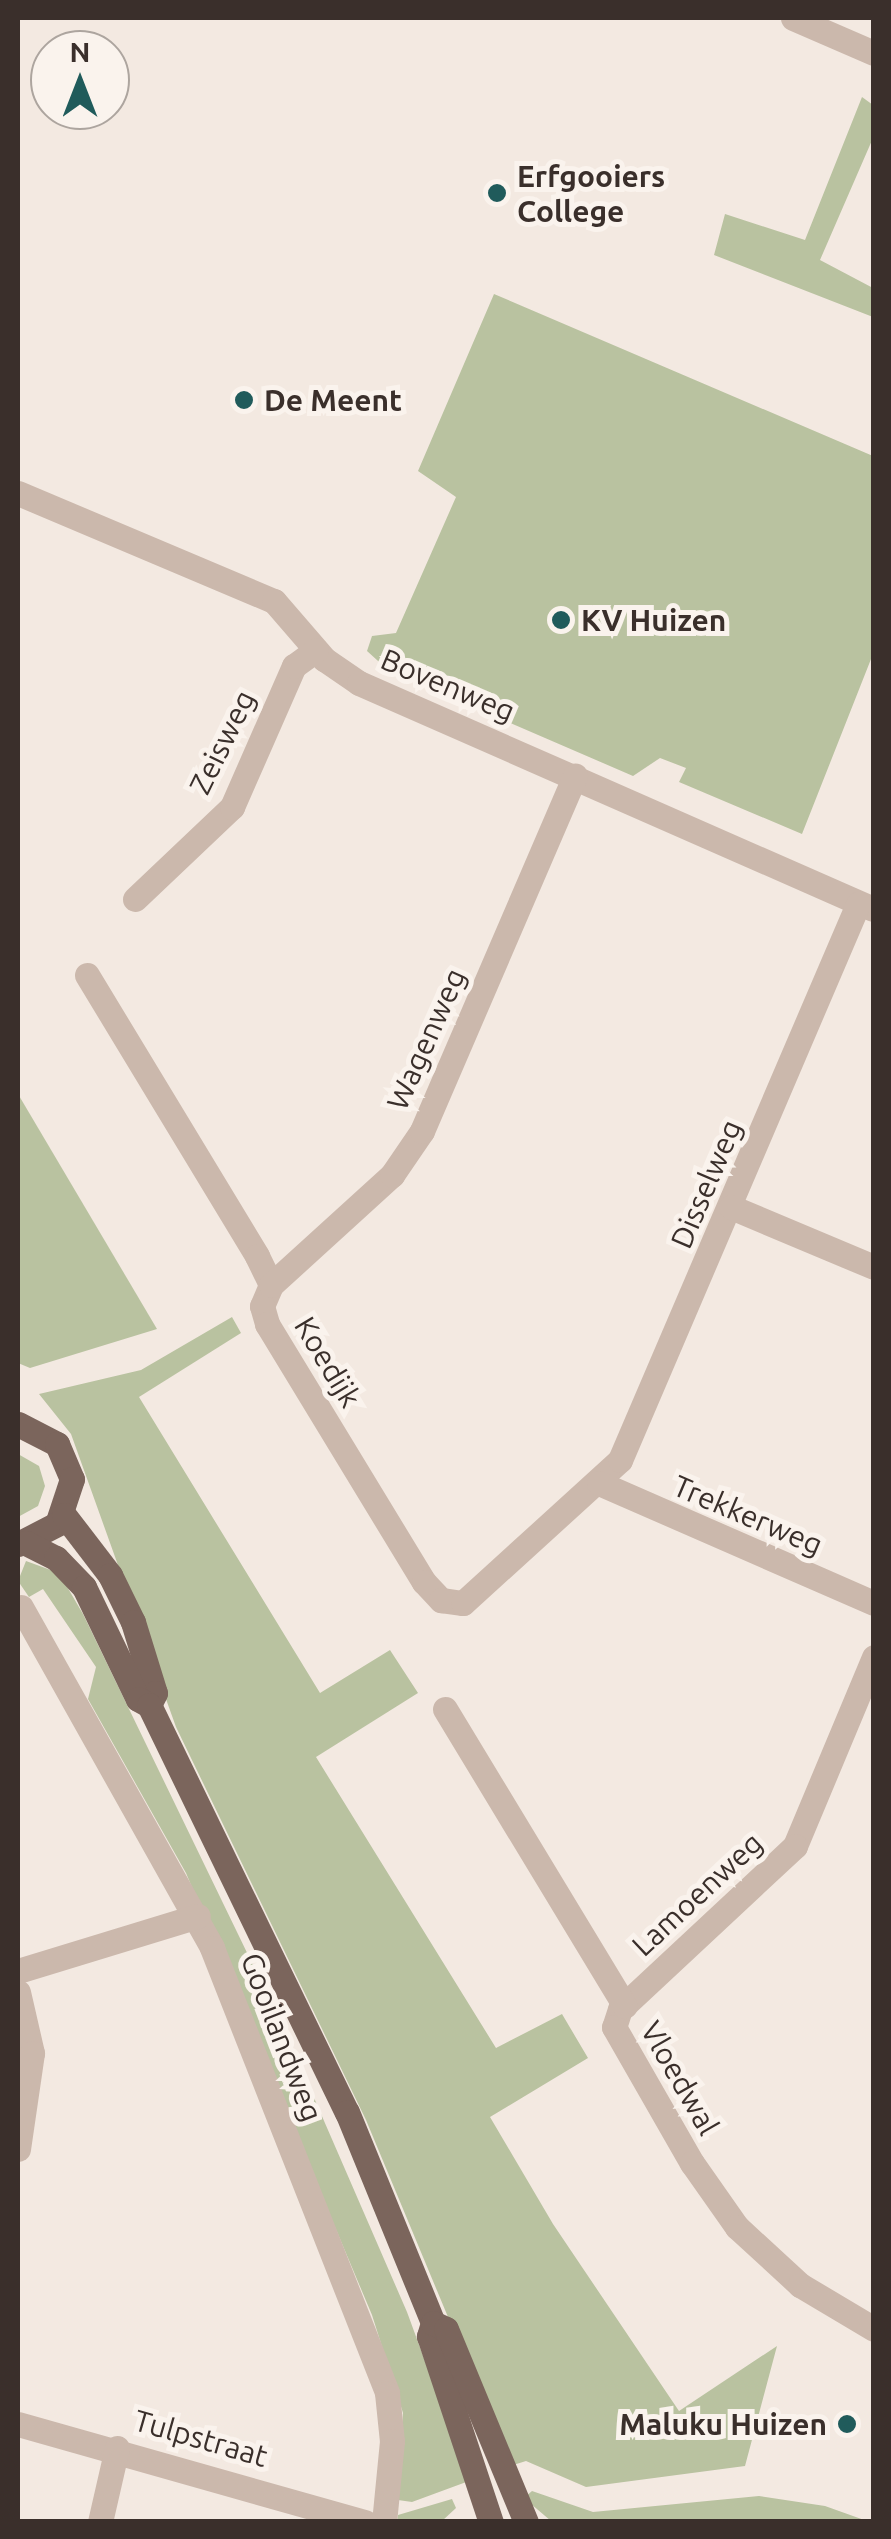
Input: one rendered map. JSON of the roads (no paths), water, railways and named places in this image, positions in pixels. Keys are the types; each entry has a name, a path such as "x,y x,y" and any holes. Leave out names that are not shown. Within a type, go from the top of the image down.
{"main road":[{"path":"18,1424 50,1438 68,1460 72,1488 64,1514 22,1543"},
{"name":"Gooilandweg","path":"64,1514 110,1575 134,1622 155,1693 150,1705"},
{"name":"Gooilandweg","path":"22,1543 77,1577 138,1698 150,1705 348,2112 433,2323 429,2336 491,2522"},
{"name":"Gooilandweg","path":"433,2323 446,2329 526,2522"}],"street":[{"path":"793,18 874,53"},
{"name":"Bovenweg","path":"18,493 274,601 316,650 359,683 575,775 866,907"},
{"name":"Zeisweg","path":"135,900 232,806 294,666 316,650"},
{"name":"Wagenweg","path":"271,1284 392,1175 422,1132 575,775"},
{"name":"Disselweg","path":"599,1483 640,1420 866,907"},
{"name":"Koedijk","path":"87,976 271,1284 262,1306 268,1324 441,1600 477,1596 599,1483"},
{"path":"731,1207 874,1266"},
{"name":"Trekkerweg","path":"599,1483 874,1603"},
{"name":"Gooilandweg","path":"21,1606 198,1916 387,2393 392,2441 384,2522"},
{"name":"Lamoenweg","path":"625,2006 795,1846 874,1657"},
{"name":"Vloedwal","path":"445,1709 625,2006 614,2020 618,2041 728,2216 788,2276 874,2330"},
{"path":"18,1971 198,1916"},
{"path":"18,1992 32,2066 18,2149"},
{"name":"Tulpstraat","path":"18,2424 117,2448 365,2522"},
{"path":"100,2522 117,2448"}],"place":[{"name":"Erfgooiers College","path":"497,193"},
{"name":"De Meent","path":"244,400"},
{"name":"KV Huizen","path":"561,620"},
{"name":"Maluku Huizen","path":"847,2424"}]}
